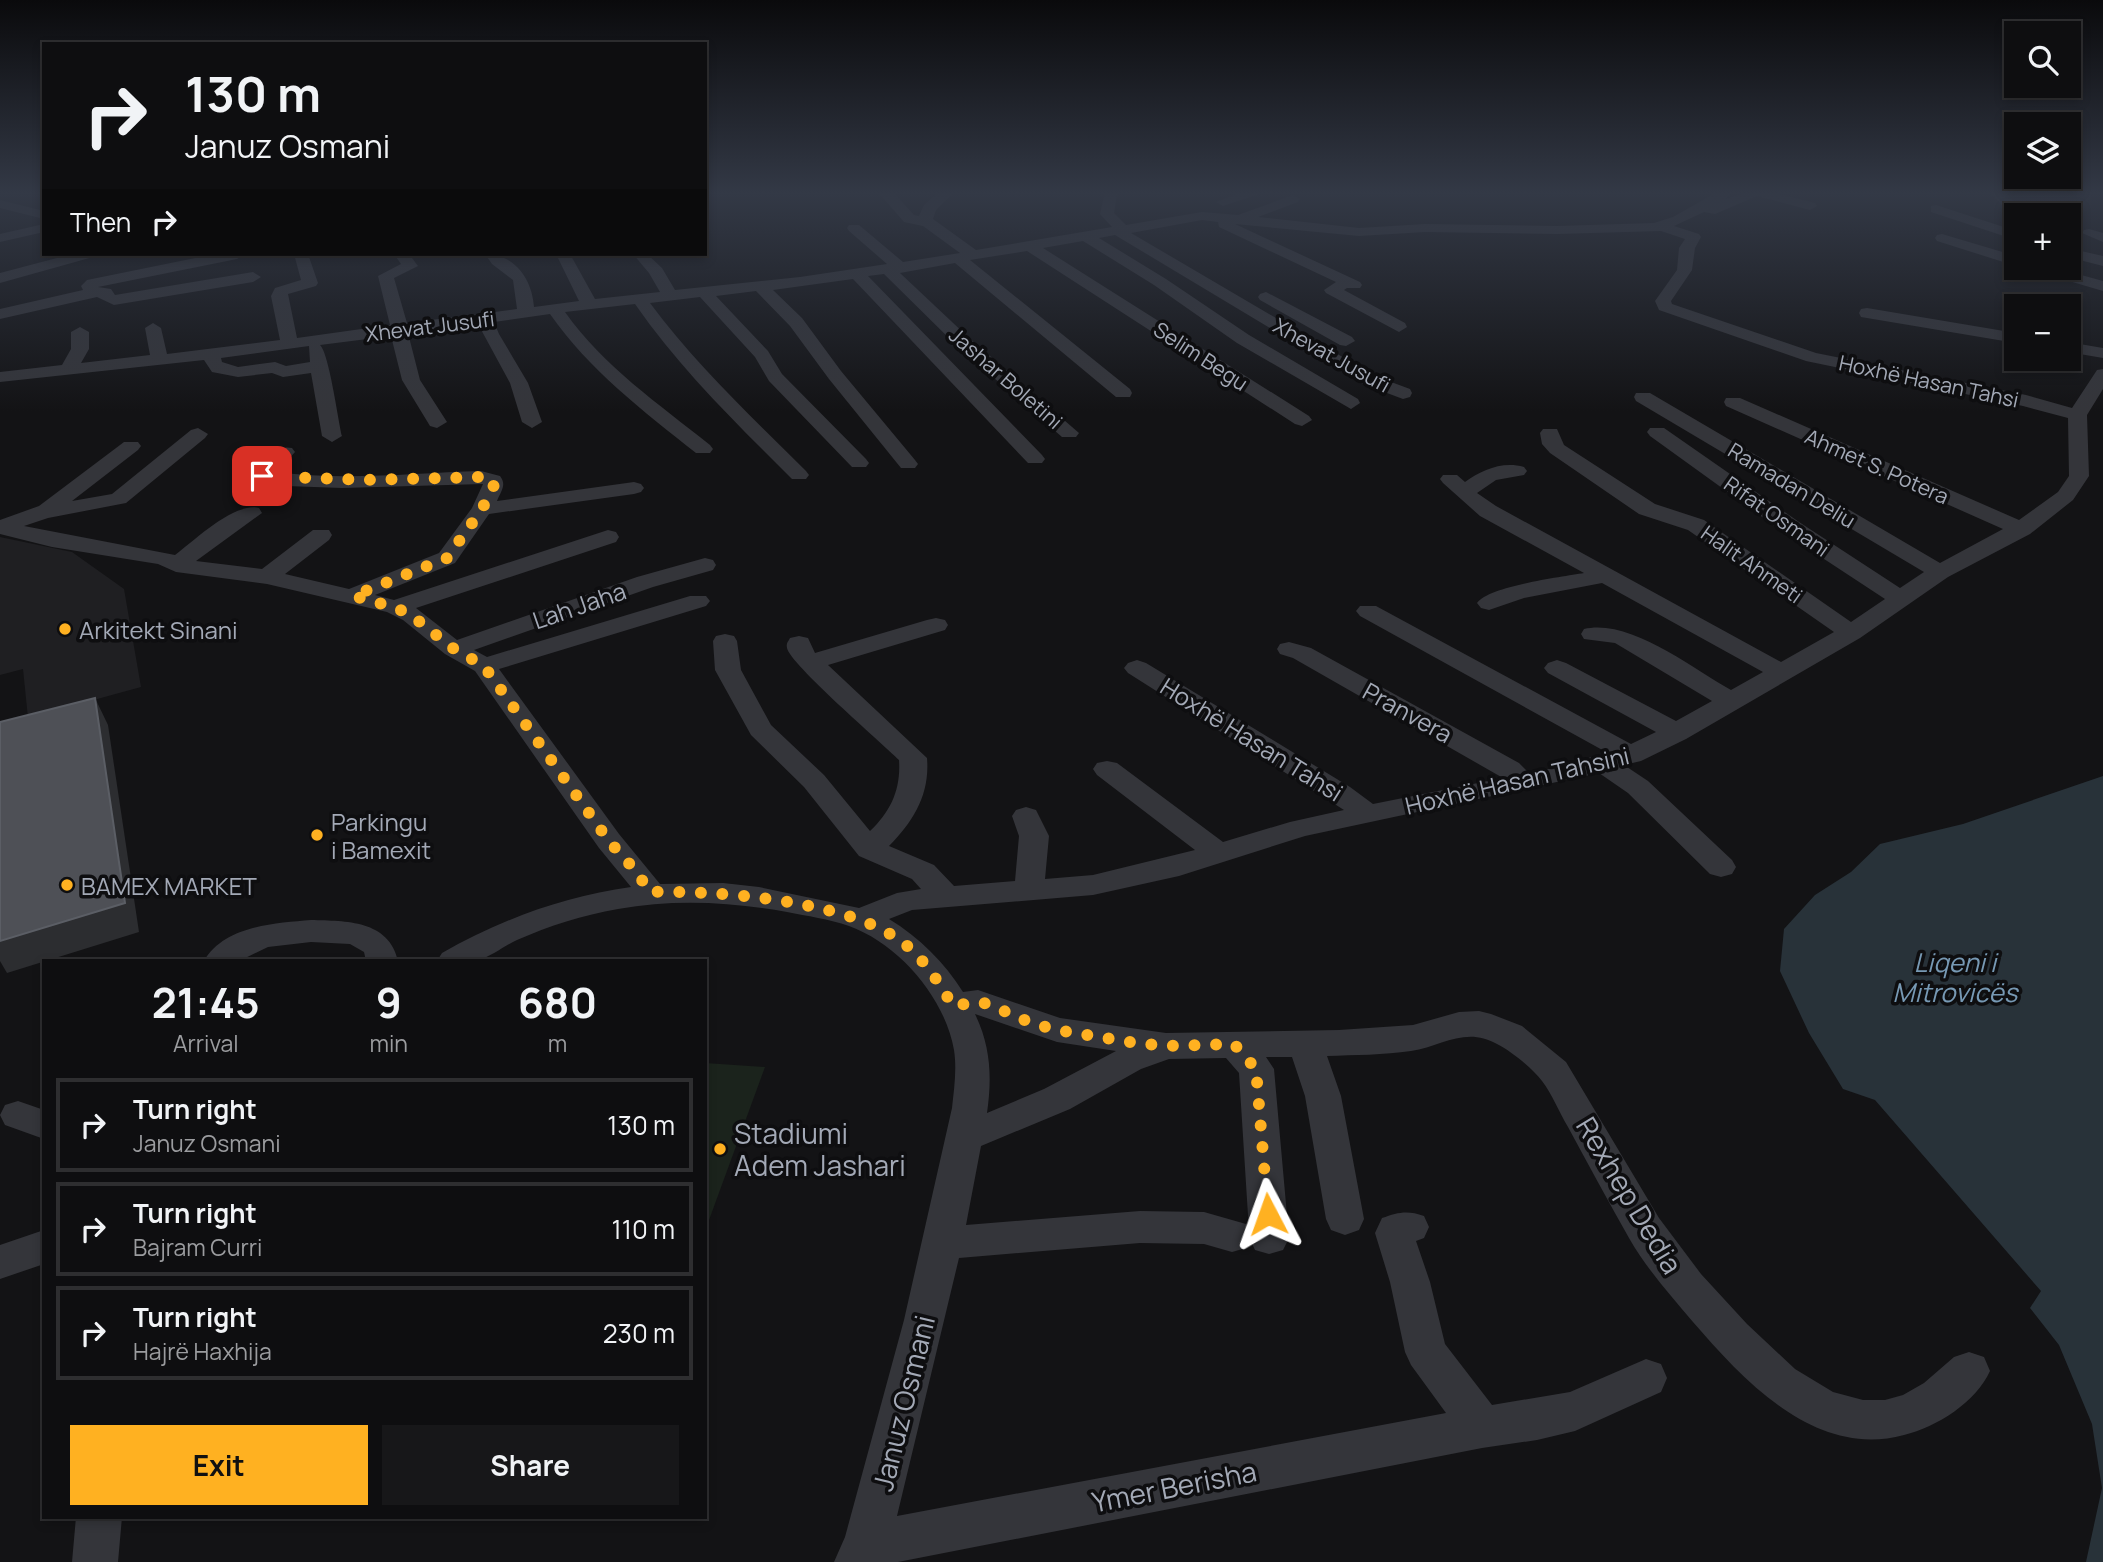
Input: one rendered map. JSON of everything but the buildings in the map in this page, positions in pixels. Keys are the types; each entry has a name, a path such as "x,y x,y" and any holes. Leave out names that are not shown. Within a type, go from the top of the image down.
{"street":[{"path":"0,278 48,265"},
{"path":"92,293 89,286 93,283 183,265"},
{"path":"289,344 279,296 285,289 310,283 304,265"},
{"path":"409,265 386,276 411,380 437,422"},
{"path":"501,265 517,275 524,288 526,313"},
{"path":"568,265 584,297 591,304"},
{"path":"650,265 670,296"},
{"name":"Xhevat Jusufi","path":"0,377 212,354 591,304 857,274 907,265"},
{"path":"975,265 1123,393"},
{"name":"Selim Begu","path":"1060,265 1302,420"},
{"path":"1132,265 1243,340 1351,403"},
{"name":"Xhevat Jusufi","path":"1178,265 1369,380 1403,393"},
{"path":"1319,265 1350,284 1332,290 1399,327"},
{"name":"Hoxhë Hasan Tahsi","path":"1685,265 1684,273 1663,301 1665,307 1812,357 2012,398 2077,415"},
{"name":"Jashar Boletini","path":"899,266 890,272 962,341 1069,433"},
{"path":"857,274 1035,459"},
{"path":"0,314 92,293 105,292 108,298 114,300 253,277"},
{"path":"2081,280 2103,286"},
{"path":"760,286 796,321 835,375 908,464"},
{"path":"1246,286 1346,341"},
{"path":"705,293 762,355 775,377 859,463"},
{"path":"639,299 668,339 713,389 799,475"},
{"path":"554,309 570,333 619,382 703,449"},
{"path":"1867,313 2004,336"},
{"path":"485,319 490,334 519,383 532,422"},
{"path":"153,328 160,360"},
{"path":"69,369 80,349 79,332"},
{"path":"314,341 332,436"},
{"path":"2081,349 2103,353"},
{"path":"212,354 213,363 229,371 275,367 283,372 320,366"},
{"path":"2077,415 2103,374"},
{"name":"Ramadan Deliu","path":"1643,397 1940,572"},
{"name":"Ahmet S. Potera","path":"1733,402 2022,529"},
{"name":"Hoxhë Hasan Tahsini","path":"860,919 896,903 946,896 1029,892 1093,885 1168,869 1300,828 1523,782 1631,755 1677,733 1851,633 1940,572 2022,529 2066,496 2079,477 2077,415"},
{"name":"Rifat Osmani","path":"1657,432 1791,527 1899,598"},
{"name":"Halit Ahmeti","path":"1549,433 1552,444 1557,449 1641,505 1696,525 1851,633"},
{"path":"0,527 43,512 119,499 198,434"},
{"path":"43,512 131,446"},
{"path":"285,452 261,475 281,479 488,477 493,480 494,485 482,509 447,558 353,596"},
{"path":"1517,471 1490,474 1458,486 1488,511 1781,672"},
{"path":"482,509 634,488"},
{"path":"176,565 232,523 251,513"},
{"path":"0,527 52,540 164,558 176,565 267,577 353,596 394,607 411,615 454,649 484,666 609,841 650,892"},
{"path":"267,577 321,535"},
{"path":"394,607 608,537"},
{"name":"Lah Jaha","path":"454,649 645,582 705,565"},
{"path":"1489,603 1518,592 1604,576"},
{"path":"484,666 698,601"},
{"path":"1368,611 1631,755"},
{"path":"869,849 890,831 905,808 914,767 913,758 804,653 936,625"},
{"path":"1593,634 1611,634 1624,638 1730,701"},
{"path":"725,641 728,670 760,729 814,782 869,849 923,872 946,896"},
{"name":"Pranvera","path":"1289,649 1302,653 1509,769 1523,782"},
{"name":"Hoxhë Hasan Tahsi","path":"1137,668 1340,793 1366,813"},
{"path":"1557,668 1677,733"},
{"path":"1602,763 1638,788 1721,867"},
{"path":"1107,769 1218,853"},
{"path":"1026,816 1034,836 1029,892"},
{"name":"Januz Osmani","path":"457,959 522,926 614,898 650,892 705,893 783,901 860,919 896,937 939,982 968,1036 972,1066 964,1138 943,1242 861,1554"},
{"path":"222,959 229,951 250,939 327,931 365,938 379,947 382,959"},
{"name":"Rexhep Dedia","path":"953,1006 978,1002 1057,1030 1166,1046 1413,1038 1470,1023 1495,1028 1524,1044 1555,1071 1645,1230 1686,1286 1780,1384 1824,1410 1863,1420 1900,1417 1939,1397 1969,1371"},
{"path":"1305,1043 1323,1096 1345,1219"},
{"path":"943,1242 1140,1227 1204,1228 1250,1237 1256,1069 1234,1044"},
{"name":"Rexhep Dedia","path":"964,1138 1057,1099 1129,1060 1166,1046"},
{"path":"1410,1227 1396,1228 1394,1233 1410,1282 1426,1352 1482,1427"},
{"path":"0,1262 42,1248"},
{"name":"Ymer Berisha","path":"861,1554 1482,1427 1537,1420 1575,1411 1646,1378"},
{"path":"95,1562 99,1519"}],"shaded area":[{"name":"Arkitekt Sinani","path":"0,537 72,552 124,589 141,687 28,718 23,669 0,675"},
{"name":"Stadiumi Adem Jashari","path":"707,1063 765,1067 707,1226"}],"water":[{"name":"Liqeni i Mitrovicës","path":"2103,776 2103,1562 2086,1562 2102,1488 2092,1424 2059,1345 2030,1308 2041,1291 1875,1100 1843,1089 1809,1033 1780,971 1784,929 1815,895 1851,872 1880,844 1963,824"}],"place":[{"name":"Arkitekt Sinani","path":"65,629"},
{"name":"Parkingu i Bamexit","path":"317,835"},
{"name":"BAMEX MARKET","path":"67,885"},
{"name":"Stadiumi Adem Jashari","path":"720,1149"}],"route":[{"path":"262,476 281,479 365,480 488,477 493,480 494,485 482,509 447,558 353,596 394,607 411,615 454,649 484,666 609,841 650,892 705,893 783,901 860,919 896,937 939,982 953,1006 978,1002 988,1004 1031,1023 1057,1030 1136,1043 1166,1046 1234,1044 1256,1069 1268,1214"}]}
